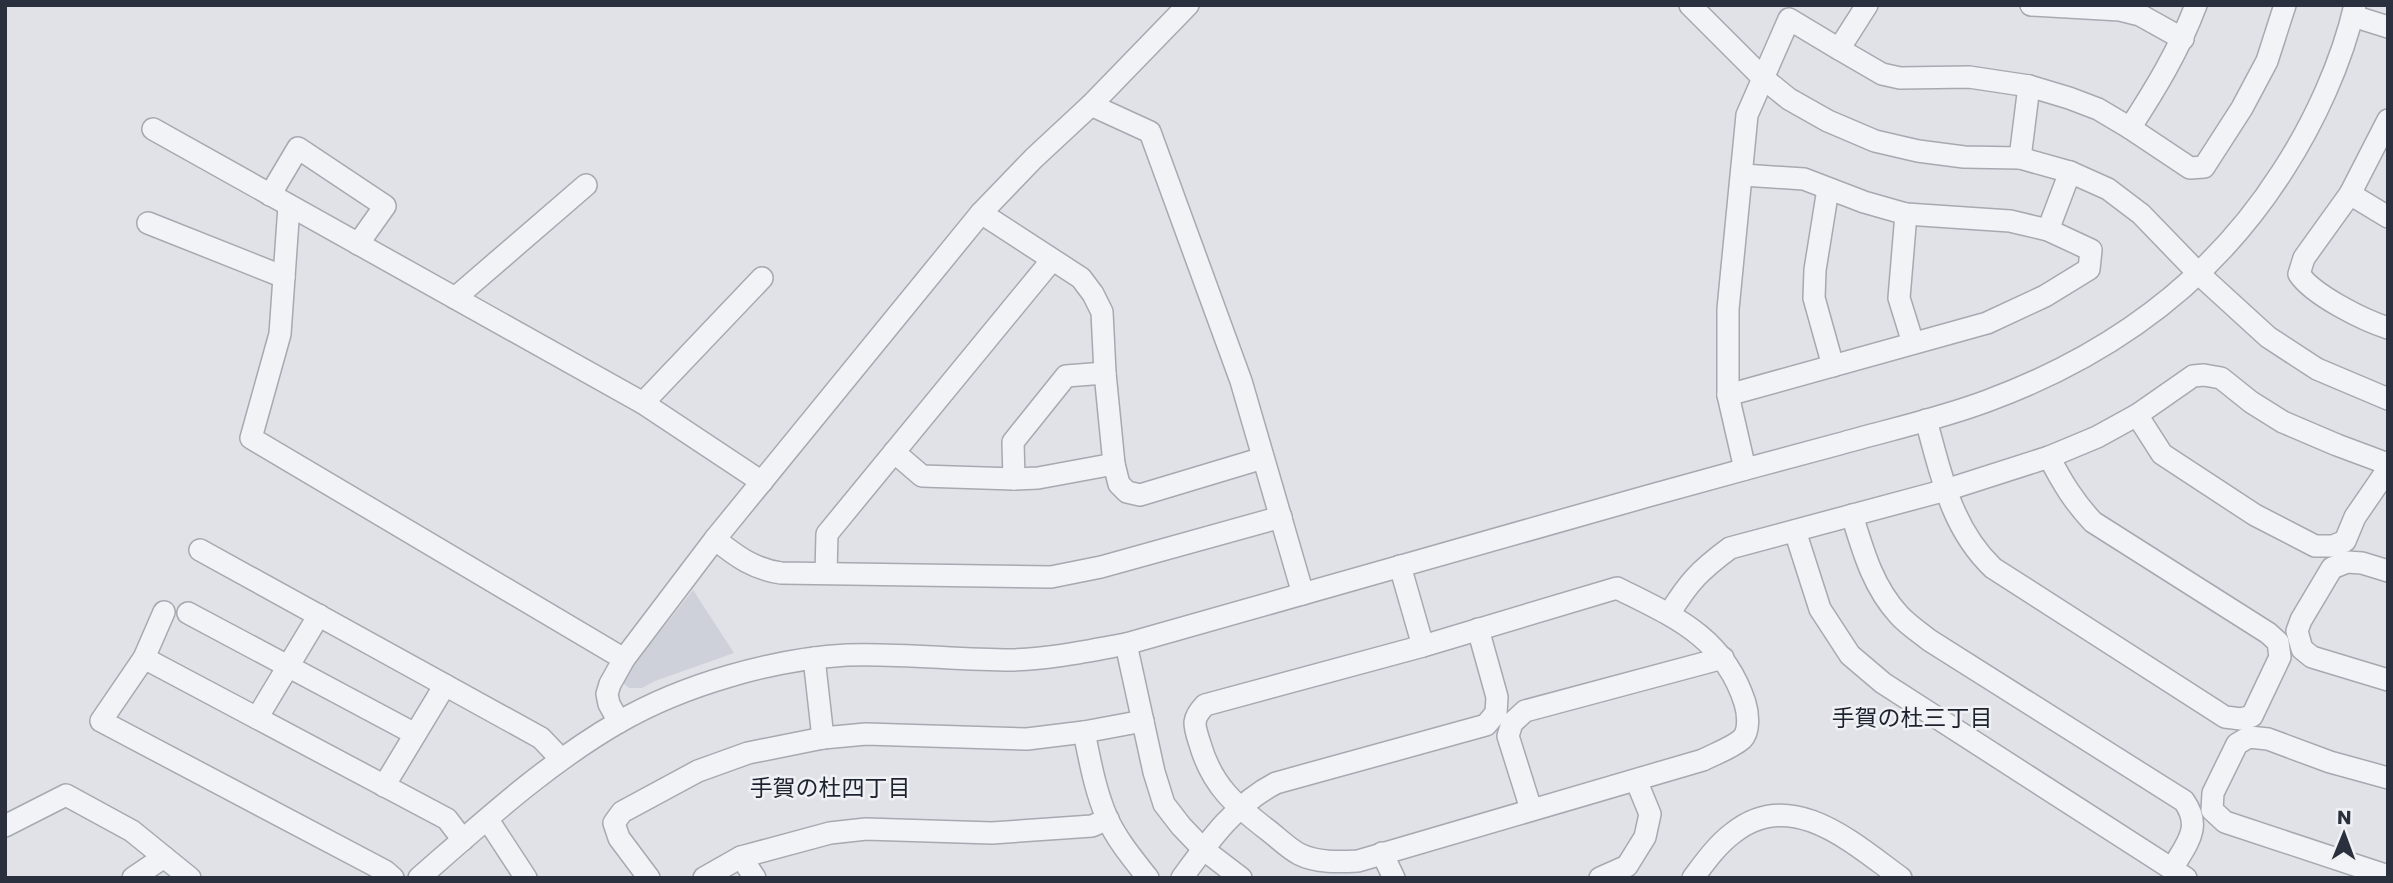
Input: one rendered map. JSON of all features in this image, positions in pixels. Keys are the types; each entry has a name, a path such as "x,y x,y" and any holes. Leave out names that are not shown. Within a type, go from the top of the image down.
{"street":[{"path":"619,722 609,704 607,694 610,684 624,659 715,539 981,213 1188,5"},
{"path":"1690,5 1763,78 1789,99 1818,116 1875,141 1917,151 1964,157 2020,158 2070,172 2108,189 2141,214 2199,274 2269,337 2317,369 2388,400"},
{"path":"1839,49 1867,5"},
{"path":"2031,5 2140,15 2183,39"},
{"path":"2130,128 2157,87 2183,39 2196,5"},
{"path":"1745,469 1728,395 1728,309 1747,115 1793,12 1839,49 1882,74 1900,78 1969,78 2029,86 2069,98 2098,109 2190,168 2204,167 2242,108 2267,61 2285,5"},
{"path":"419,878 561,759 619,722 650,706 714,682 755,670 814,658 874,656 1014,660 1061,656 1126,644 1926,420 2036,382 2103,348 2154,313 2235,239 2269,194 2298,148 2325,92 2354,11 2388,27"},
{"path":"2020,158 2029,86"},
{"path":"1091,105 1150,132 1241,381 1303,594"},
{"path":"2387,124 2350,194 2304,258 2299,274 2305,284 2357,316 2388,328"},
{"path":"153,129 643,403 762,482"},
{"path":"270,195 298,148 385,206 358,244"},
{"path":"2048,230 2070,172"},
{"path":"1728,395 1987,323 2045,296 2089,270 2091,250 2048,230 2011,220 1906,214 1804,179 1742,175"},
{"path":"455,298 586,185"},
{"path":"1828,189 1815,270 1814,298 1833,366"},
{"path":"2350,194 2388,217"},
{"path":"289,205 280,334 251,438 624,659"},
{"path":"981,213 1082,278 1093,294 1102,312 1104,373 1114,464 1119,484 1127,492 1140,495 1263,458"},
{"path":"1906,214 1899,298 1913,343"},
{"path":"148,223 284,277"},
{"path":"826,573 827,534 1052,260"},
{"path":"643,403 762,278"},
{"path":"1014,479 1013,442 1066,376 1104,373"},
{"path":"1669,614 1688,583 1730,548 1946,490 2049,457 2097,437 2137,415 2193,376 2221,378 2251,402 2283,422 2388,467 2355,517 2345,541 2333,546 2315,546 2255,515 2161,454 2137,415"},
{"path":"1926,420 1946,490 1961,529 1993,568 2225,717 2241,719 2252,716 2280,657 2278,642 2093,522 2069,494 2049,457"},
{"path":"894,452 922,476 1014,479 1061,475 1114,464"},
{"path":"1795,531 1820,609 1850,655 1883,683 2179,874 2194,826 2191,811 2184,801 1928,640 1899,616 1881,593 1868,565 1852,515"},
{"path":"715,539 741,560 762,570 781,573 1051,577 1101,567 1280,517"},
{"path":"200,550 541,738 561,759"},
{"path":"2388,571 2362,563 2347,562 2332,568 2297,631 2302,649 2312,657 2388,680"},
{"path":"1400,566 1423,646"},
{"path":"1617,588 1669,614 1709,641 1740,686 1748,712 1746,732 1741,740 1703,760 1358,861 1328,862 1300,855 1238,807 1218,786 1205,762 1194,723 1197,714 1205,705 1423,646 1617,588"},
{"path":"164,612 144,658 101,721 393,878"},
{"path":"188,613 415,733"},
{"path":"257,718 319,615"},
{"path":"1182,878 1238,807 1276,783 1486,725 1496,713 1497,697 1478,629"},
{"path":"1126,644 1141,690 1143,721 1164,804 1203,849 1241,878"},
{"path":"144,658 447,819 463,840"},
{"path":"814,658 823,738"},
{"path":"1531,809 1508,736 1512,723 1525,710 1723,658"},
{"path":"384,786 445,685"},
{"path":"649,878 619,838 614,822 622,812 698,771 748,753 823,738 866,734 1027,739 1143,721"},
{"path":"1084,732 1094,777 1108,819 1129,855 1148,878"},
{"path":"2388,778 2330,762 2268,739 2249,737 2237,744 2213,793 2212,810 2225,822 2388,876"},
{"path":"1600,878 1627,866 1645,836 1650,814 1636,780"},
{"path":"5,826 66,795 132,831 190,878"},
{"path":"1693,878 1711,854 1733,833 1751,822 1772,815 1811,819 1901,878"},
{"path":"704,878 741,857 830,833 866,829 992,833 1092,826 1108,819"},
{"path":"488,820 526,878"},
{"path":"1382,853 1394,878"},
{"path":"132,878 164,857"},
{"path":"741,857 755,878"}],"shaded area":[{"path":"693,590 734,653 642,688 629,688 621,681"}],"district":[{"name":"手賀の杜三丁目","path":"1912,718"},
{"name":"手賀の杜四丁目","path":"830,788"}]}
